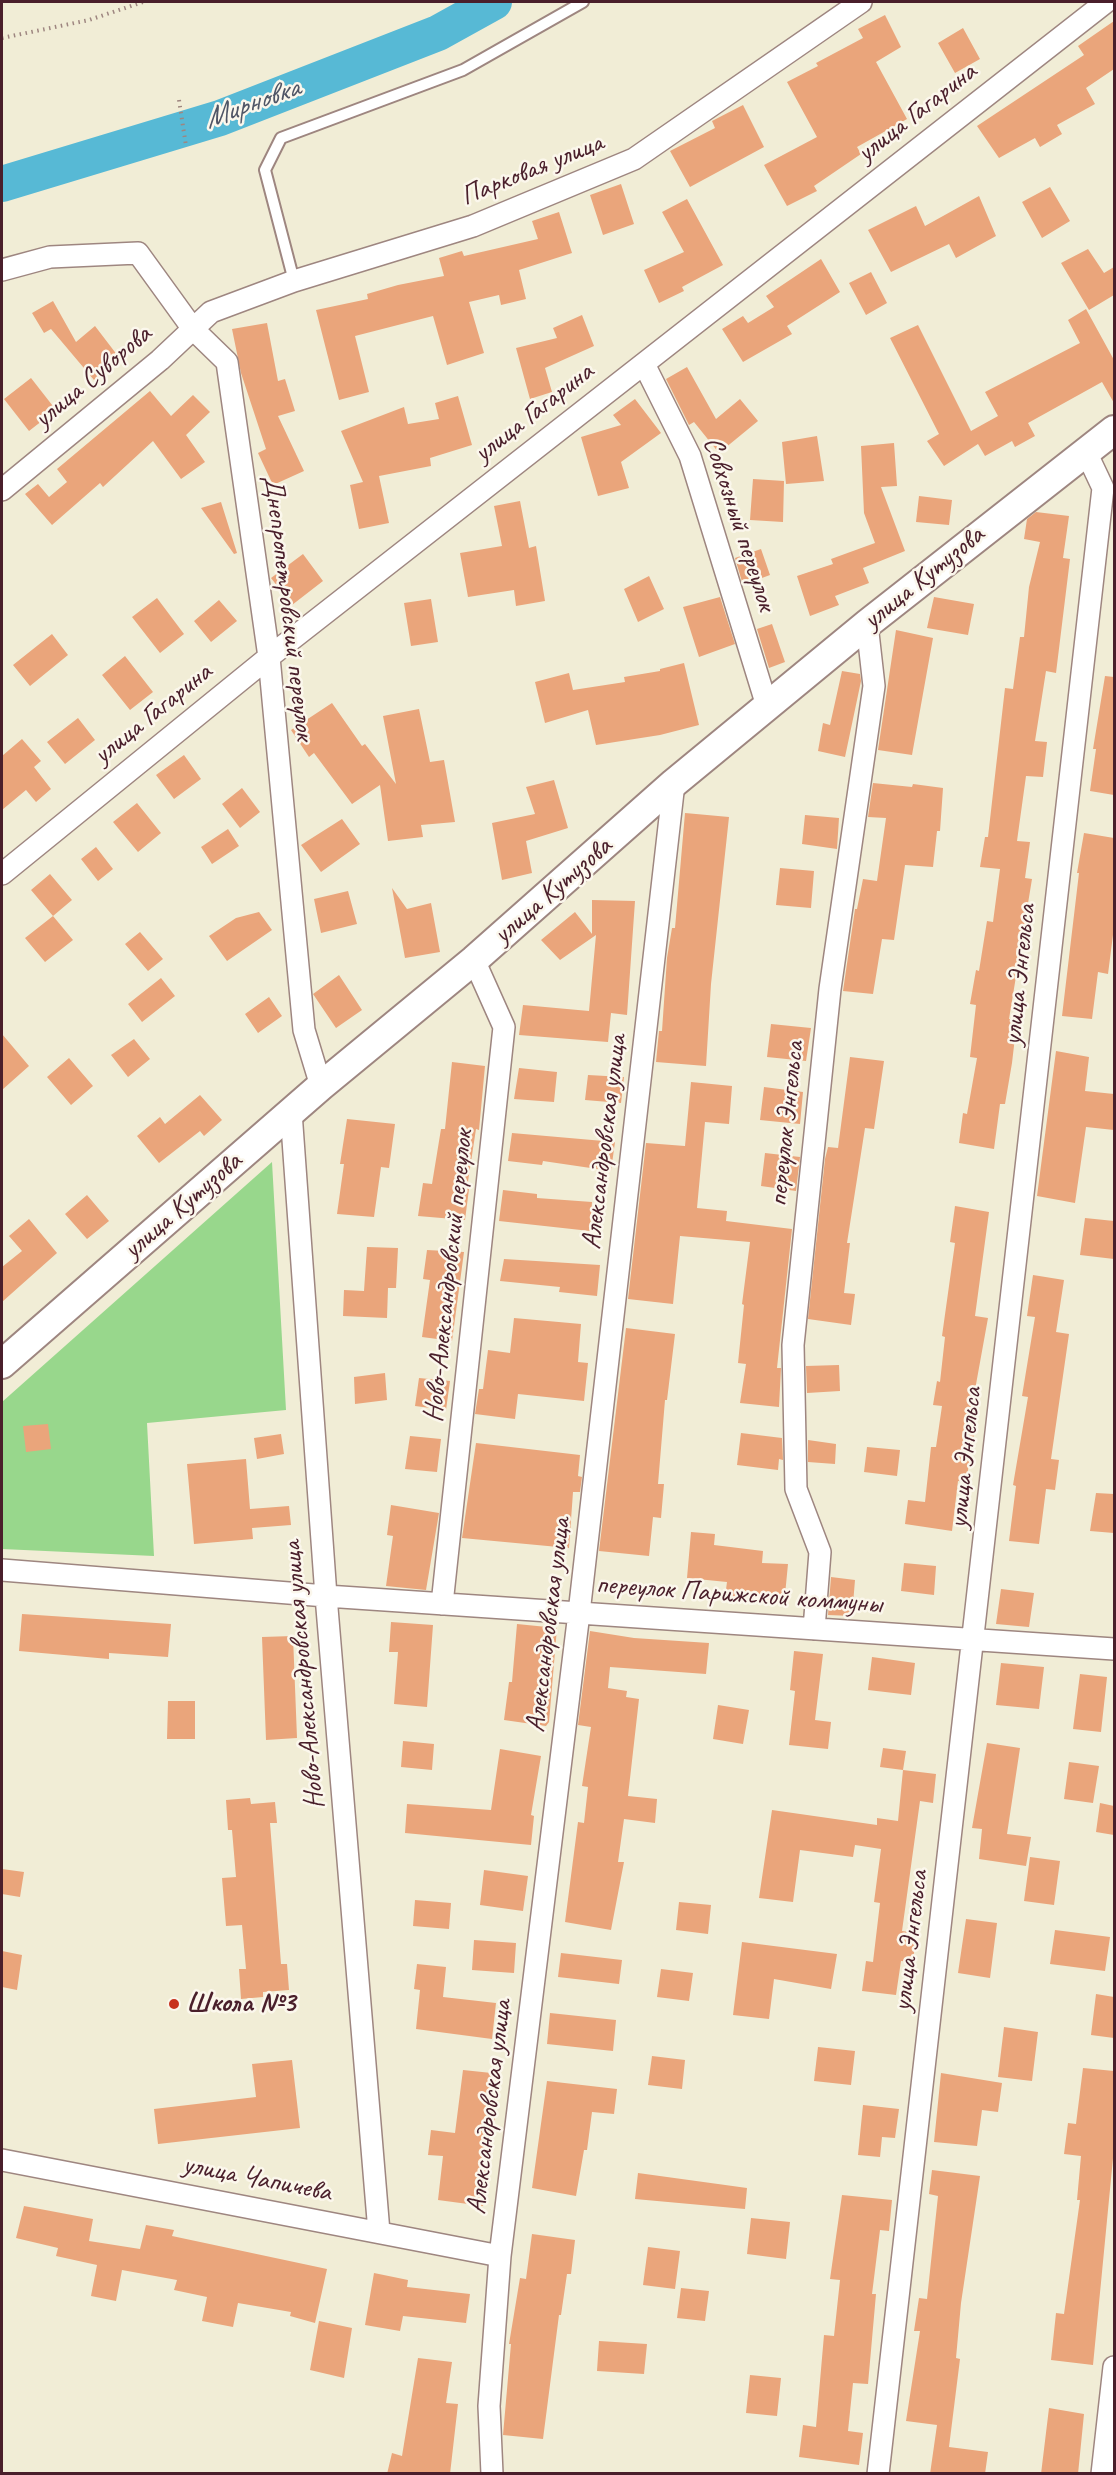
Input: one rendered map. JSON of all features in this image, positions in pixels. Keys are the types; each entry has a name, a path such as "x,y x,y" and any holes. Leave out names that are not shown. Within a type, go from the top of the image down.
{"main road":[{"name":"улица Кутузова","path":"2,1364 321,1086 474,960 674,783 867,624 1114,430"}],"street":[{"name":"Парковая улица","path":"193,328 211,312 294,280 473,226 634,159 861,2"},
{"name":"улица Гагарина","path":"2,874 269,657 1106,2"},
{"name":"Днепропетровский переулок","path":"2,270 50,257 138,253 193,328 227,362 269,657 304,1030 321,1086"},
{"name":"улица Суворова","path":"2,490 160,360 193,328"},
{"name":"Совхозный переулок","path":"644,364 690,456 768,706"},
{"name":"улица Энгельса","path":"878,2474 1103,488 1086,452"},
{"name":"переулок Энгельса","path":"814,1629 820,1552 796,1489 793,1345 830,989 874,686 867,624"},
{"name":"Александровская улица","path":"492,2474 489,2406 500,2256 579,1613 674,783"},
{"name":"Ново-Александровский переулок","path":"442,1604 504,1027 474,960"},
{"name":"Ново-Александровская улица","path":"291,1112 326,1596 379,2232"},
{"name":"переулок Парижской коммуны","path":"2,1570 326,1596 1114,1650"},
{"name":"улица Чапичева","path":"2,2160 500,2256"},
{"path":"1102,2474 1114,2367"}],"lane":[{"path":"294,280 265,170 281,138 463,70 583,2"}],"path":[{"path":"2,38 89,20 143,2"},
{"path":"179,100 186,146"}],"green space":[{"path":"272,1162 286,1410 147,1423 154,1556 2,1549 2,1402"}],"building":[{"path":"885,15 901,47 876,62 907,119 857,147 861,154 814,186 817,191 787,206 764,165 817,137 787,82 818,66 816,63 863,38 858,29"},
{"path":"1114,21 1114,69 1086,88 1095,104 1057,125 1062,134 1040,147 1035,138 999,158 977,126 1084,55 1078,46"},
{"path":"963,28 980,59 955,73 938,43"},
{"path":"743,105 764,147 690,187 670,151 715,128 712,121"},
{"path":"621,184 634,224 603,235 590,195"},
{"path":"1050,187 1070,221 1042,238 1022,202"},
{"path":"979,196 996,236 956,258 949,244 891,272 868,230 916,206 925,226"},
{"path":"687,199 723,265 682,287 684,291 659,303 644,270 684,252 662,212"},
{"path":"559,212 572,253 519,270 526,299 501,305 499,295 469,302 484,353 447,365 433,316 355,336 369,392 339,400 316,310 368,299 367,294 398,285 444,276 439,258 462,251 464,256 538,239 532,221"},
{"path":"1088,249 1104,273 1114,267 1114,295 1089,310 1061,263"},
{"path":"821,259 840,292 787,326 792,334 743,362 722,329 743,316 748,323 774,307 766,296"},
{"path":"871,272 887,303 866,315 849,283"},
{"path":"53,301 76,342 95,326 121,360 94,380 51,329 44,333 32,313"},
{"path":"1086,309 1114,360 1114,403 1102,382 1028,423 1035,436 1015,447 1012,441 985,456 978,444 944,466 927,441 939,434 890,338 918,325 971,431 998,416 985,392 1080,343 1068,320"},
{"path":"582,315 594,346 545,368 552,392 530,399 516,348 557,338 553,328"},
{"path":"267,323 278,381 285,379 295,411 278,416 304,471 273,485 258,453 266,449 241,373 232,329"},
{"path":"687,367 716,419 740,399 758,421 719,453 694,422 689,425 666,379"},
{"path":"31,378 56,410 29,431 4,399"},
{"path":"150,391 171,416 193,395 210,412 186,435 205,462 181,479 153,441 103,487 100,483 52,525 25,494 38,484 49,497 67,482 57,469"},
{"path":"458,396 472,445 430,458 431,466 379,476 389,523 359,529 350,485 363,482 341,431 404,407 408,424 439,419 435,403"},
{"path":"635,399 661,433 621,462 629,488 598,496 581,437 621,425 613,415"},
{"path":"817,436 824,481 786,484 782,442"},
{"path":"894,443 897,486 881,487 905,551 863,568 869,583 835,596 839,605 810,616 797,576 833,564 831,559 875,543 864,513 861,446"},
{"path":"753,479 784,481 783,522 750,520"},
{"path":"919,496 952,500 949,525 916,522"},
{"path":"520,501 529,548 536,546 545,601 516,606 514,590 468,597 460,553 502,546 494,506"},
{"path":"221,502 237,553 234,554 201,508"},
{"path":"1036,512 1069,516 1063,558 1070,559 1056,673 1046,671 1035,741 1047,742 1043,777 1026,776 1017,841 1030,842 1025,878 1032,879 1009,1019 1017,1020 1012,1063 1005,1104 1000,1104 994,1149 959,1143 963,1113 967,1114 977,1058 970,1057 976,1005 970,1004 976,970 979,971 987,921 993,922 1000,869 980,867 985,837 988,837 1005,688 1013,689 1020,637 1024,637 1029,587 1040,542 1024,539 1027,519"},
{"path":"761,549 770,575 743,585 735,558"},
{"path":"303,554 323,581 292,605 271,578"},
{"path":"649,576 664,609 638,622 624,589"},
{"path":"720,597 735,644 699,657 683,607"},
{"path":"934,597 974,604 968,635 927,628"},
{"path":"157,598 184,634 160,653 132,617"},
{"path":"431,599 438,642 411,646 404,603"},
{"path":"219,600 237,621 211,642 194,621"},
{"path":"772,624 785,662 769,668 757,629"},
{"path":"896,630 933,638 912,755 878,750"},
{"path":"52,634 68,655 30,686 13,665"},
{"path":"125,656 153,692 130,710 102,675"},
{"path":"684,663 699,725 660,735 596,745 588,710 545,723 535,682 569,673 573,690 625,682 624,677 660,671 660,669"},
{"path":"842,671 860,674 861,681 845,757 818,751 823,723 830,725"},
{"path":"1105,676 1114,677 1114,795 1090,791 1096,749 1093,749"},
{"path":"332,703 362,746 365,744 396,784 383,716 419,709 430,762 444,760 455,822 421,825 423,837 388,841 380,785 352,804 314,753 309,757 291,730"},
{"path":"78,718 95,740 65,764 47,742"},
{"path":"22,739 41,761 34,767 51,789 36,802 26,790 2,810 2,756"},
{"path":"184,755 201,779 174,799 156,775"},
{"path":"554,780 568,828 526,841 532,873 502,880 492,823 535,814 526,787"},
{"path":"873,783 912,787 913,784 943,788 940,831 937,831 933,867 905,865 894,940 882,939 873,994 843,991 855,909 857,909 863,879 877,881 886,818 868,817"},
{"path":"242,788 260,812 240,828 222,804"},
{"path":"137,803 161,833 138,852 113,822"},
{"path":"685,813 729,817 711,984 706,1066 656,1062 659,1031 662,1031 667,958 672,928 675,928"},
{"path":"805,815 839,818 837,849 802,844"},
{"path":"342,819 360,844 321,872 301,845"},
{"path":"228,829 239,846 212,864 201,847"},
{"path":"1084,833 1114,838 1114,927 1108,974 1098,972 1092,1019 1062,1016 1079,873 1077,873"},
{"path":"96,847 113,869 98,881 81,859"},
{"path":"780,868 814,871 811,908 776,905"},
{"path":"50,874 72,900 53,916 31,890"},
{"path":"392,888 407,909 431,903 440,952 405,958"},
{"path":"348,891 357,924 321,933 314,899"},
{"path":"592,900 635,901 627,1015 611,1013 608,1042 519,1035 523,1005 589,1011 596,935 560,960 541,940 575,912 592,934"},
{"path":"259,912 272,930 227,961 209,936 236,918"},
{"path":"53,916 73,940 45,962 25,938"},
{"path":"140,932 163,959 148,971 125,944"},
{"path":"339,975 362,1010 336,1028 313,994"},
{"path":"161,978 175,996 142,1022 128,1004"},
{"path":"269,997 282,1016 258,1033 245,1014"},
{"path":"771,1024 811,1028 806,1061 767,1057"},
{"path":"2,1034 29,1066 2,1090"},
{"path":"134,1039 150,1059 128,1077 111,1055"},
{"path":"1056,1051 1089,1057 1085,1091 1114,1094 1114,1130 1086,1127 1075,1203 1037,1196"},
{"path":"850,1057 884,1061 874,1129 865,1128 847,1243 850,1243 844,1293 855,1294 851,1325 808,1319 825,1159 828,1147 838,1148"},
{"path":"69,1058 93,1086 71,1105 47,1077"},
{"path":"452,1062 485,1066 479,1130 476,1129 467,1188 469,1189 465,1220 418,1216 423,1183 432,1184 441,1129 445,1129"},
{"path":"519,1068 557,1072 554,1102 514,1099"},
{"path":"588,1075 624,1077 621,1103 585,1100"},
{"path":"691,1082 732,1086 729,1124 705,1122 697,1208 727,1211 726,1221 792,1229 777,1368 781,1368 779,1407 740,1403 746,1364 738,1363 744,1305 742,1304 750,1242 680,1236 673,1304 628,1299 646,1143 685,1146"},
{"path":"764,1087 803,1092 800,1124 760,1120"},
{"path":"200,1095 222,1120 204,1136 200,1131 159,1163 137,1136 160,1117 165,1124"},
{"path":"347,1119 395,1124 389,1168 381,1167 374,1217 337,1214 344,1164 340,1164"},
{"path":"512,1133 615,1142 611,1171 543,1161 542,1165 508,1161"},
{"path":"765,1153 800,1157 796,1191 761,1186"},
{"path":"503,1190 537,1194 537,1198 592,1202 590,1231 499,1221"},
{"path":"87,1195 109,1221 87,1239 65,1214"},
{"path":"955,1206 989,1212 975,1316 988,1318 971,1412 978,1413 966,1482 958,1481 952,1531 905,1524 908,1500 925,1502 931,1447 936,1447 942,1406 933,1405 937,1381 940,1382 945,1337 942,1336 955,1243 950,1242"},
{"path":"1085,1218 1114,1221 1114,1259 1080,1255"},
{"path":"29,1219 57,1253 2,1302 2,1267 22,1251 9,1236"},
{"path":"367,1247 398,1248 396,1288 388,1288 387,1318 343,1316 344,1290 364,1291"},
{"path":"427,1250 464,1252 452,1341 422,1337 430,1280 423,1279"},
{"path":"504,1259 600,1265 597,1296 559,1292 560,1287 500,1281"},
{"path":"1033,1275 1064,1280 1056,1332 1069,1334 1051,1459 1059,1460 1055,1490 1046,1489 1039,1544 1009,1541 1016,1486 1013,1485 1028,1397 1022,1396 1035,1317 1027,1316"},
{"path":"514,1318 581,1324 578,1362 588,1363 584,1401 518,1394 515,1419 475,1414 479,1389 483,1389 488,1350 510,1353"},
{"path":"626,1328 675,1334 667,1400 665,1400 658,1484 664,1484 661,1518 653,1517 649,1556 599,1551"},
{"path":"839,1365 840,1391 807,1393 806,1366"},
{"path":"385,1373 387,1400 355,1404 354,1377"},
{"path":"419,1378 450,1381 446,1410 415,1406"},
{"path":"48,1424 51,1449 26,1452 23,1426"},
{"path":"741,1433 782,1438 783,1460 779,1459 778,1470 737,1465"},
{"path":"281,1434 284,1454 257,1459 254,1438"},
{"path":"410,1436 441,1439 437,1472 405,1469"},
{"path":"808,1440 836,1444 835,1464 808,1462"},
{"path":"476,1443 580,1455 578,1476 582,1477 580,1492 573,1492 569,1548 462,1538"},
{"path":"867,1447 900,1450 897,1476 864,1472"},
{"path":"246,1459 250,1509 289,1506 291,1525 252,1528 253,1539 194,1544 187,1464"},
{"path":"1096,1493 1114,1494 1114,1533 1090,1531"},
{"path":"391,1505 439,1513 426,1590 386,1586 393,1536 387,1535"},
{"path":"691,1532 715,1534 714,1545 763,1551 762,1563 788,1564 784,1605 725,1597 727,1582 687,1578"},
{"path":"904,1563 936,1566 934,1595 901,1591"},
{"path":"831,1577 855,1580 852,1616 828,1615"},
{"path":"1001,1589 1034,1593 1029,1627 996,1624"},
{"path":"22,1614 171,1624 168,1657 109,1653 109,1659 19,1651"},
{"path":"391,1622 433,1625 427,1707 394,1704 398,1652 389,1652"},
{"path":"517,1624 557,1628 549,1722 546,1726 504,1720 509,1682 512,1682"},
{"path":"590,1631 634,1638 709,1643 706,1674 610,1667 608,1688 627,1691 626,1697 639,1699 628,1796 657,1799 655,1823 624,1819 618,1862 624,1862 611,1930 565,1922 578,1822 584,1823 588,1787 582,1786 591,1727 578,1725"},
{"path":"293,1636 297,1738 266,1740 262,1637"},
{"path":"794,1651 823,1654 815,1720 831,1722 828,1749 789,1745 795,1691 790,1690"},
{"path":"872,1657 915,1663 911,1695 868,1690"},
{"path":"1001,1663 1044,1667 1039,1709 996,1705"},
{"path":"1080,1674 1107,1677 1101,1732 1073,1729"},
{"path":"168,1701 195,1701 195,1739 167,1739"},
{"path":"718,1705 749,1710 743,1744 713,1739"},
{"path":"403,1741 434,1744 432,1770 401,1767"},
{"path":"987,1743 1020,1748 1007,1834 1031,1837 1026,1866 979,1859 982,1829 972,1828"},
{"path":"883,1748 906,1751 903,1770 880,1767"},
{"path":"500,1749 541,1756 531,1815 534,1816 531,1845 405,1833 407,1804 491,1810"},
{"path":"1069,1762 1099,1766 1093,1803 1064,1799"},
{"path":"903,1770 936,1774 933,1803 920,1801 902,1931 916,1933 913,1962 901,1961 896,1995 862,1991 866,1961 873,1962 880,1903 874,1902 881,1849 855,1845 853,1857 800,1850 793,1902 759,1898 772,1810 877,1825 877,1818 898,1821"},
{"path":"250,1798 251,1804 275,1802 277,1823 270,1823 281,1964 287,1964 289,1990 263,1992 263,1997 241,1999 239,1969 246,1969 242,1925 226,1926 222,1878 236,1877 232,1830 228,1830 226,1800"},
{"path":"1100,1803 1114,1806 1114,1835 1096,1832"},
{"path":"1030,1857 1060,1861 1054,1905 1024,1901"},
{"path":"2,1869 24,1872 20,1897 2,1894"},
{"path":"484,1870 528,1876 523,1911 480,1905"},
{"path":"415,1900 451,1903 449,1929 413,1926"},
{"path":"679,1902 711,1905 708,1934 676,1930"},
{"path":"966,1919 997,1923 990,1978 958,1973"},
{"path":"1055,1930 1110,1937 1105,1971 1050,1964"},
{"path":"474,1940 516,1943 514,1973 472,1970"},
{"path":"742,1942 837,1954 831,1989 774,1979 769,2019 733,2015"},
{"path":"2,1951 22,1955 17,1990 2,1987"},
{"path":"561,1953 622,1960 619,1984 558,1977"},
{"path":"417,1964 446,1967 443,1997 496,2003 492,2039 416,2029 420,1990 414,1989"},
{"path":"661,1969 693,1973 689,2001 657,1997"},
{"path":"1096,1994 1114,1997 1114,2038 1091,2035"},
{"path":"550,2013 616,2020 613,2051 547,2044"},
{"path":"1004,2027 1038,2032 1032,2081 998,2077"},
{"path":"818,2047 855,2051 851,2085 814,2081"},
{"path":"652,2056 685,2060 682,2089 648,2085"},
{"path":"292,2060 300,2128 158,2144 154,2109 256,2097 252,2064"},
{"path":"1083,2068 1114,2071 1114,2148 1093,2365 1051,2360 1056,2313 1064,2314 1080,2200 1077,2200 1081,2156 1064,2154 1068,2123 1076,2124"},
{"path":"463,2070 501,2074 483,2206 438,2200 443,2156 428,2155 431,2130 455,2133"},
{"path":"941,2073 1002,2083 998,2112 982,2110 977,2146 934,2142"},
{"path":"547,2081 617,2089 614,2114 592,2112 587,2150 584,2150 576,2196 532,2188"},
{"path":"863,2105 899,2109 895,2138 882,2137 880,2157 858,2155"},
{"path":"932,2170 980,2176 961,2303 956,2358 960,2359 949,2447 988,2452 985,2474 930,2474 937,2425 906,2421 920,2331 914,2331 919,2298 927,2299 938,2196 929,2194"},
{"path":"638,2173 747,2188 745,2209 635,2199"},
{"path":"842,2195 892,2200 889,2231 880,2230 872,2294 876,2294 868,2384 853,2383 848,2431 863,2433 859,2465 799,2457 803,2425 816,2427 824,2335 834,2336 840,2280 830,2279"},
{"path":"24,2206 93,2219 89,2241 140,2249 146,2225 174,2230 172,2236 327,2269 315,2323 290,2316 291,2312 238,2303 233,2327 202,2321 207,2297 174,2290 177,2280 122,2270 116,2301 91,2296 97,2265 56,2256 58,2248 16,2238"},
{"path":"751,2218 790,2222 786,2259 747,2254"},
{"path":"532,2234 575,2240 571,2274 567,2274 561,2315 559,2315 543,2439 503,2435 511,2344 509,2344 520,2278 526,2279"},
{"path":"648,2247 680,2251 675,2289 643,2285"},
{"path":"374,2273 408,2280 407,2287 470,2294 466,2323 403,2316 400,2331 365,2325"},
{"path":"681,2288 709,2291 705,2321 677,2318"},
{"path":"319,2321 352,2328 344,2378 310,2370"},
{"path":"599,2341 647,2344 644,2374 597,2371"},
{"path":"418,2358 452,2362 446,2403 458,2404 450,2474 387,2474 392,2453 402,2456"},
{"path":"750,2375 781,2378 777,2416 746,2413"},
{"path":"1049,2408 1084,2414 1078,2474 1041,2474"}],"waterway":[{"name":"Мирновка","path":"2,184 220,118 438,33 494,2"}],"place":[{"name":"Школа №3","path":"174,2004"}]}
